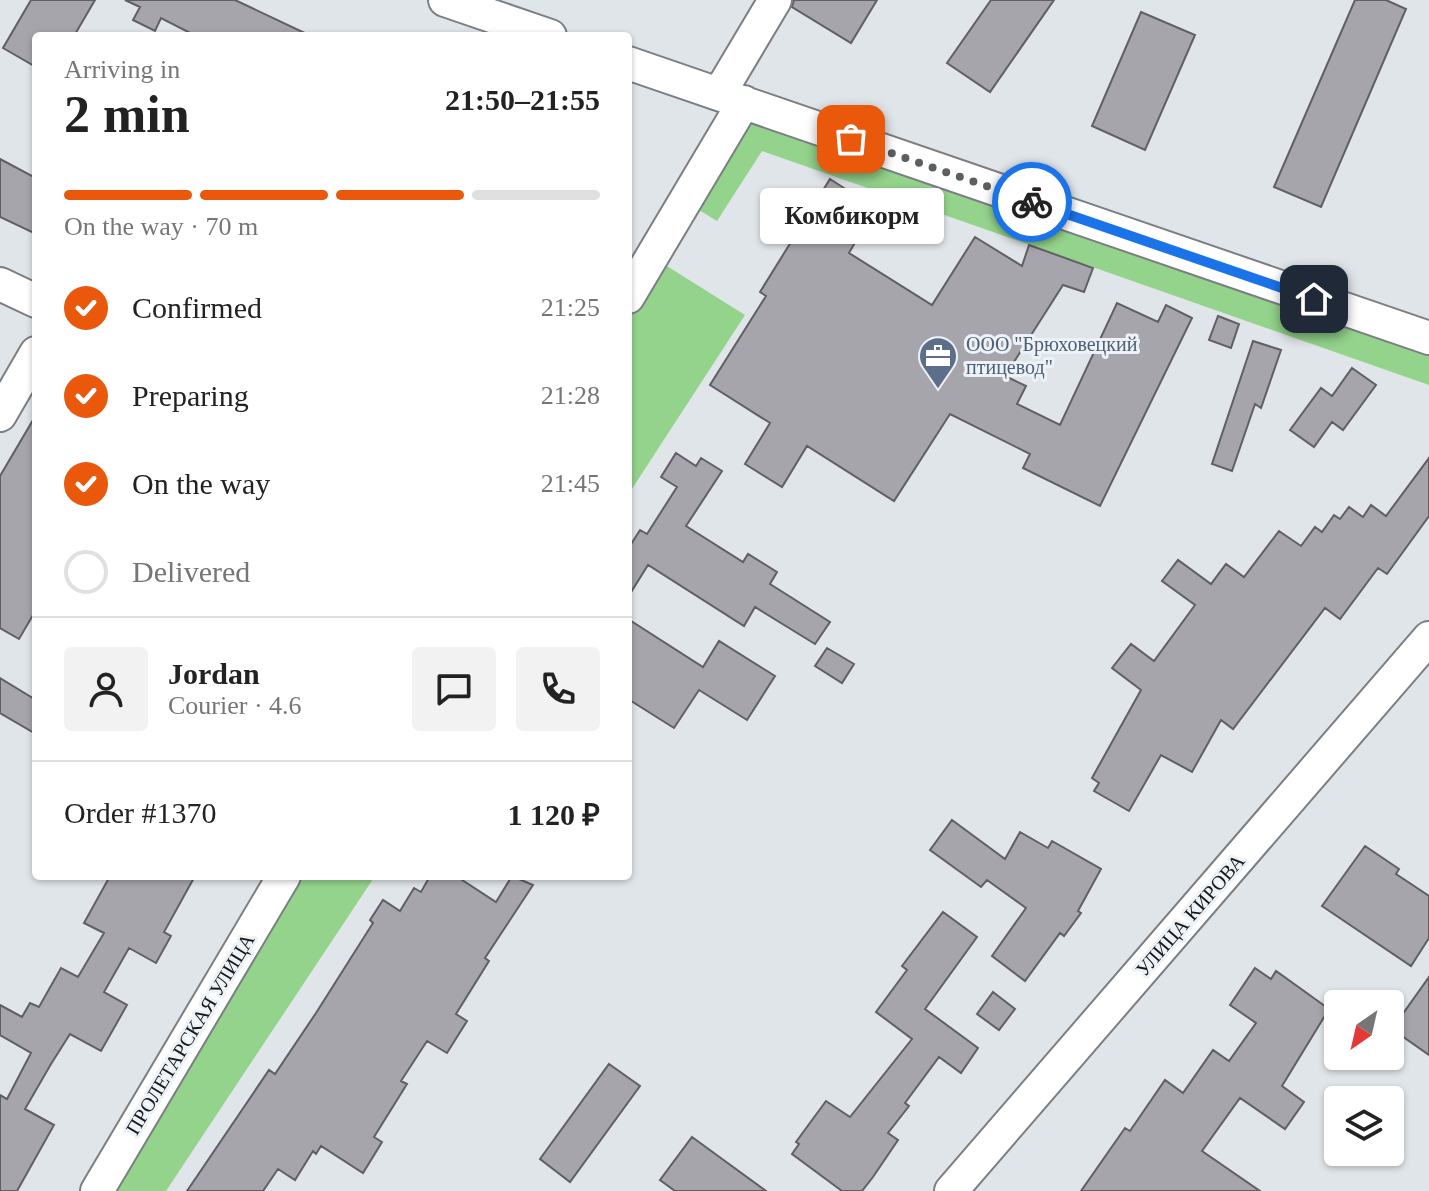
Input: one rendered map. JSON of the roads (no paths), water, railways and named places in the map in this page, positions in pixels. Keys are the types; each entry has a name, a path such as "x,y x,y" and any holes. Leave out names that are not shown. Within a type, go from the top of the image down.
{"street":[{"path":"445,0 538,32"},
{"path":"632,289 731,98 775,0"},
{"path":"632,64 1429,338"},
{"path":"0,284 32,299"},
{"path":"0,415 32,360"},
{"name":"УЛИЦА КИРОВА","path":"951,1191 1429,638"},
{"name":"ПРОЛЕТАРСКАЯ УЛИЦА","path":"97,1191 282,880"}],"place":[{"name":"Комбикорм","path":"851,139"},
{"name":"ООО \"Брюховецкий птицевод\"","path":"938,390"}]}
